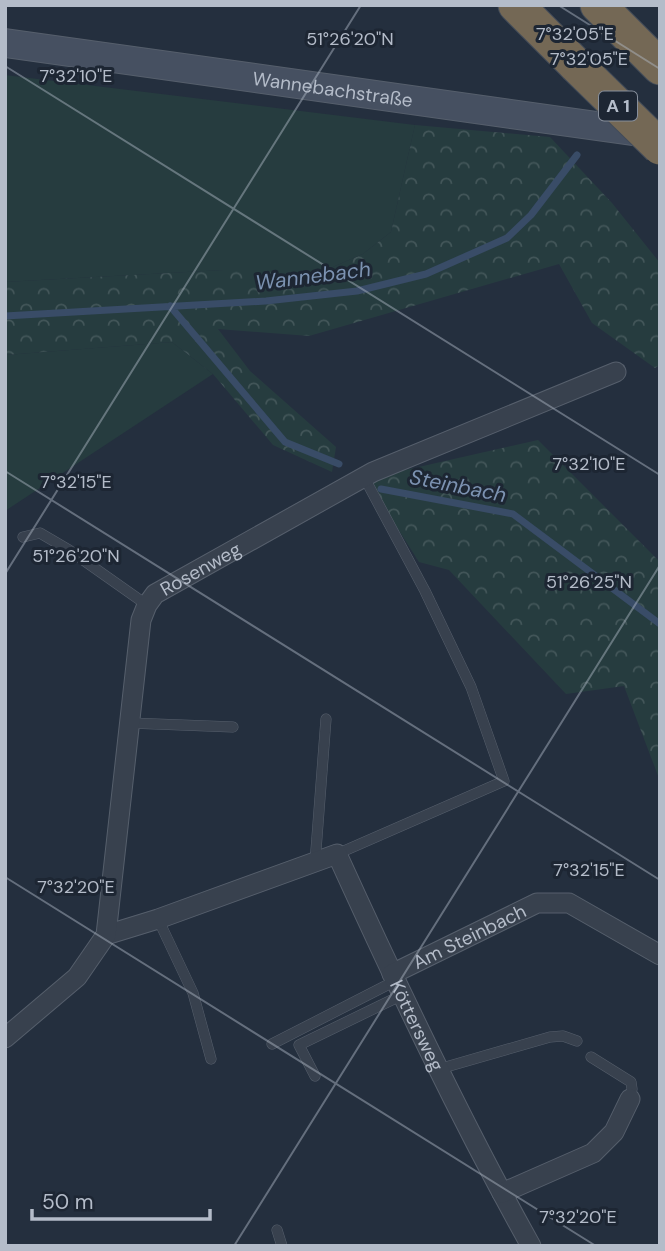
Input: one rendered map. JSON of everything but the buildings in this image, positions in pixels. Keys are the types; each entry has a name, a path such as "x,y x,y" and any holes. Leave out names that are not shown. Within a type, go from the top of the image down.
{"highway":[{"name":"A 1","path":"516,5 660,147"},
{"path":"598,5 660,66"}],"main road":[{"name":"Wannebachstraße","path":"5,43 660,135"}],"street":[{"name":"Rosenweg","path":"5,1038 77,977 106,935 141,620 155,594 364,477 616,372"},
{"path":"106,935 158,919 337,854"},
{"name":"Köttersweg","path":"337,854 439,1069 531,1246"},
{"name":"Am Steinbach","path":"397,984 537,903 569,903 660,955"},
{"path":"502,1193 593,1153 614,1132 630,1099"}],"lane":[{"path":"337,854 504,781 471,687 425,591 364,477"},
{"path":"23,537 40,533 147,605"},
{"path":"315,863 326,719"},
{"path":"130,723 233,727"},
{"path":"158,919 193,993 211,1059"},
{"path":"272,1044 397,984"},
{"path":"315,1076 299,1045 397,984"},
{"path":"439,1069 550,1037 562,1036 577,1041"},
{"path":"591,1056 631,1082 630,1099"},
{"path":"276,1230 282,1246"}],"green space":[{"path":"5,75 415,125 391,232 363,254 326,270 224,270 5,282"},
{"path":"415,125 550,137 612,203 660,263 660,365 655,368 592,323 559,264 309,336 218,329 250,371 336,447 332,472 273,445 213,374 172,342 5,355 5,282 224,270 326,270 363,254 391,232"},
{"path":"172,342 213,374 5,511 5,355"},
{"path":"538,440 660,562 660,781 624,686 566,694 449,570 419,562 365,477"}],"waterway":[{"name":"Wannebach","path":"5,316 266,301 357,291 426,274 507,238 531,215 577,155"},
{"name":"Steinbach","path":"170,306 285,442 339,464"},
{"name":"Steinbach","path":"381,489 513,514 660,624"}]}
